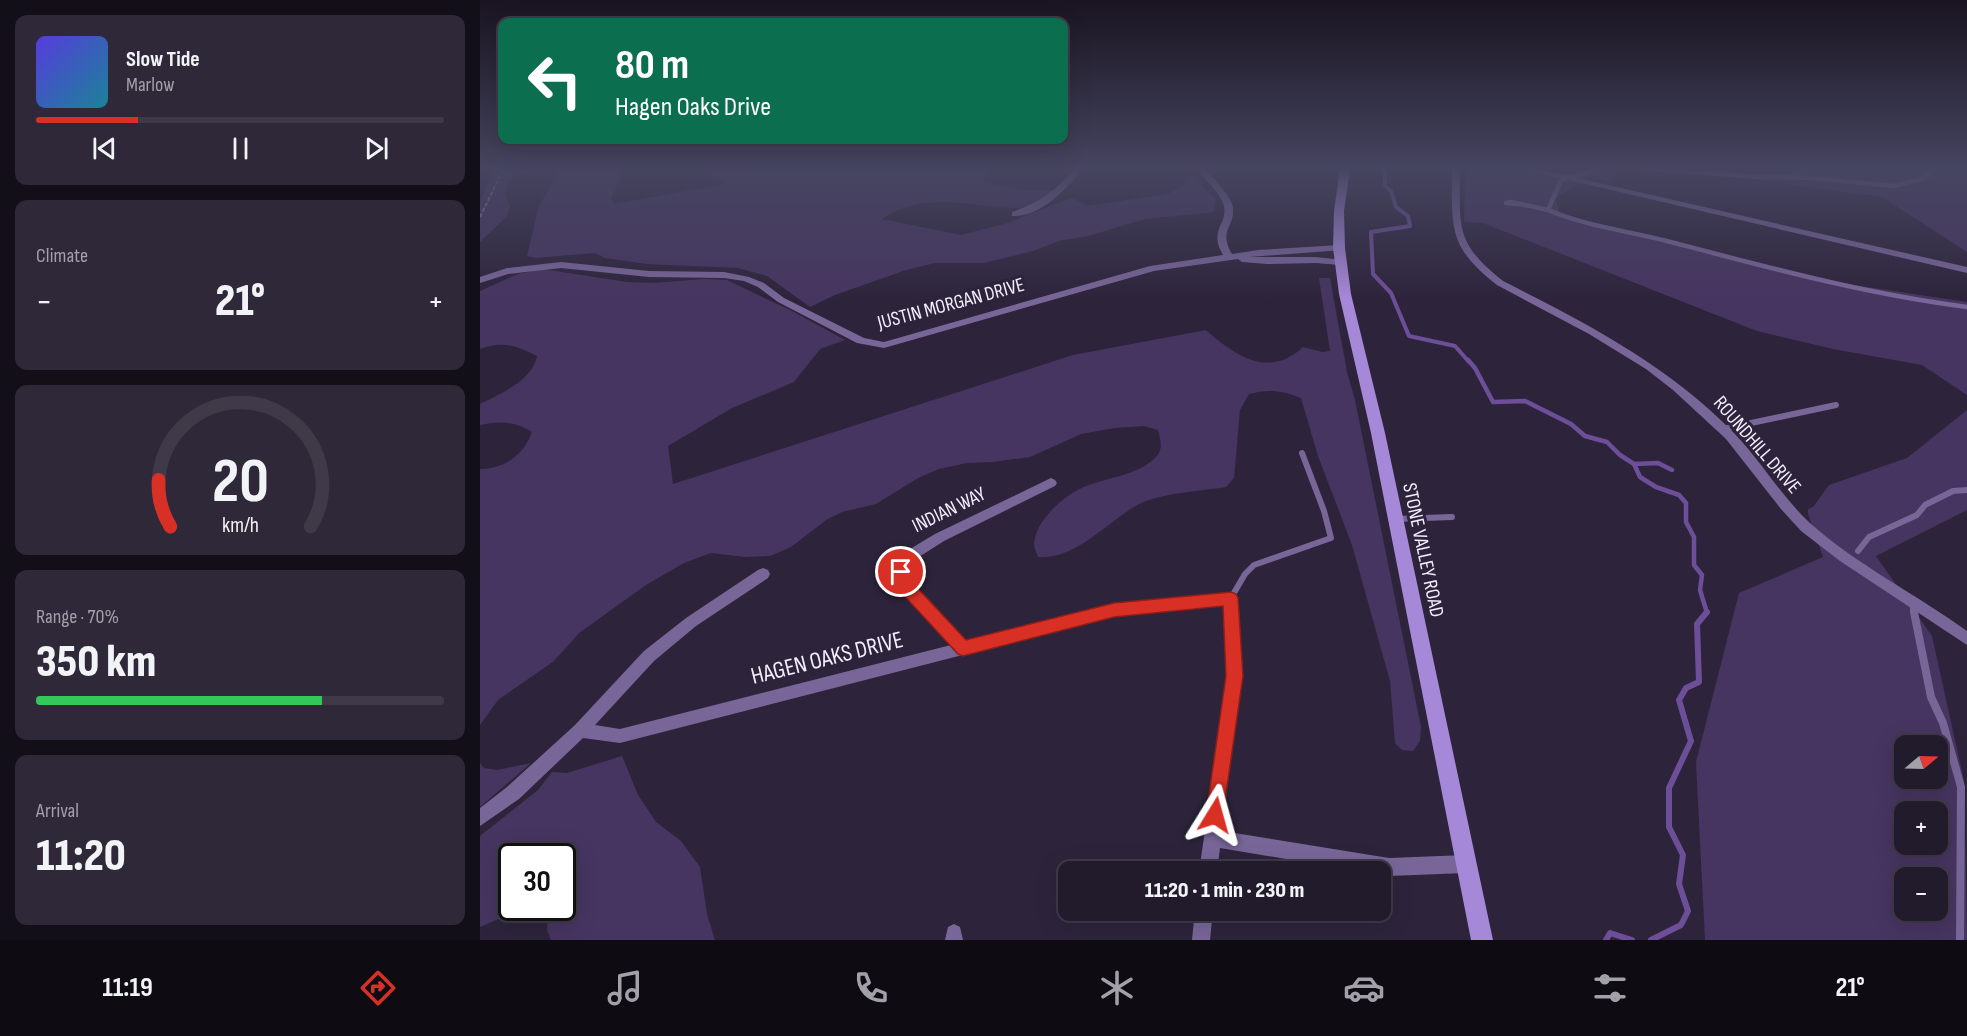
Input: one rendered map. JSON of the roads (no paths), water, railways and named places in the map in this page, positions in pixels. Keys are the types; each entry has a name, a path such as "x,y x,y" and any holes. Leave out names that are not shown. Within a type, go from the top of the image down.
{"street":[{"path":"1015,214 1020,212"},
{"path":"1228,212 1221,235 1222,245 1229,257"},
{"name":"STONE VALLEY ROAD","path":"1339,212 1340,255 1345,294 1395,519 1482,940"},
{"name":"ROUNDHILL DRIVE","path":"1457,212 1457,233 1461,245 1485,272 1500,283 1606,337 1646,362 1678,386 1723,429 1805,526 1849,561 1967,639"},
{"path":"1716,212 1967,270"},
{"name":"JUSTIN MORGAN DRIVE","path":"480,280 516,270 561,266 649,274 724,275 746,279 761,285 781,300 861,340 884,345 1115,278 1183,262 1229,257 1257,261 1325,259 1340,255"},
{"name":"INDIAN WAY","path":"963,648 903,584 901,572 905,559 923,546 1052,483"},
{"path":"480,818 513,793 580,730 649,656 691,622 763,574"},
{"path":"1209,861 1234,676 1231,598"},
{"name":"HAGEN OAKS DRIVE","path":"580,730 620,736 1114,610 1231,598"},
{"path":"1212,838 1389,867 1466,864"},
{"path":"1201,940 1203,921"}],"lane":[{"path":"1552,212 1569,219 1656,238 1794,274 1920,301 1967,307"},
{"path":"1723,429 1836,405"},
{"path":"1231,598 1245,574 1254,565 1331,538 1324,511 1302,453"},
{"path":"1858,551 1869,537 1917,515 1925,505 1953,491 1967,490"},
{"path":"1395,519 1452,516"},
{"path":"1911,601 1931,697 1946,732 1960,787 1962,859 1960,940"}],"waterway":[{"path":"1402,212 1408,216 1410,226 1371,232 1373,274 1391,293 1409,336 1455,346 1469,362"},
{"path":"1468,360 1475,368 1493,402 1525,401 1571,424 1585,436 1607,442 1620,455 1634,464"},
{"path":"1634,464 1658,463 1672,470"},
{"path":"1634,464 1640,477 1656,487 1679,495 1686,503 1686,522 1694,537 1694,565 1702,575 1700,590 1707,612"},
{"path":"1651,940 1681,925 1688,911 1679,884 1683,855 1669,827 1669,788 1691,741 1679,700 1686,688 1699,682 1697,624 1707,612"},
{"path":"1606,940 1610,933 1632,940"}]}
